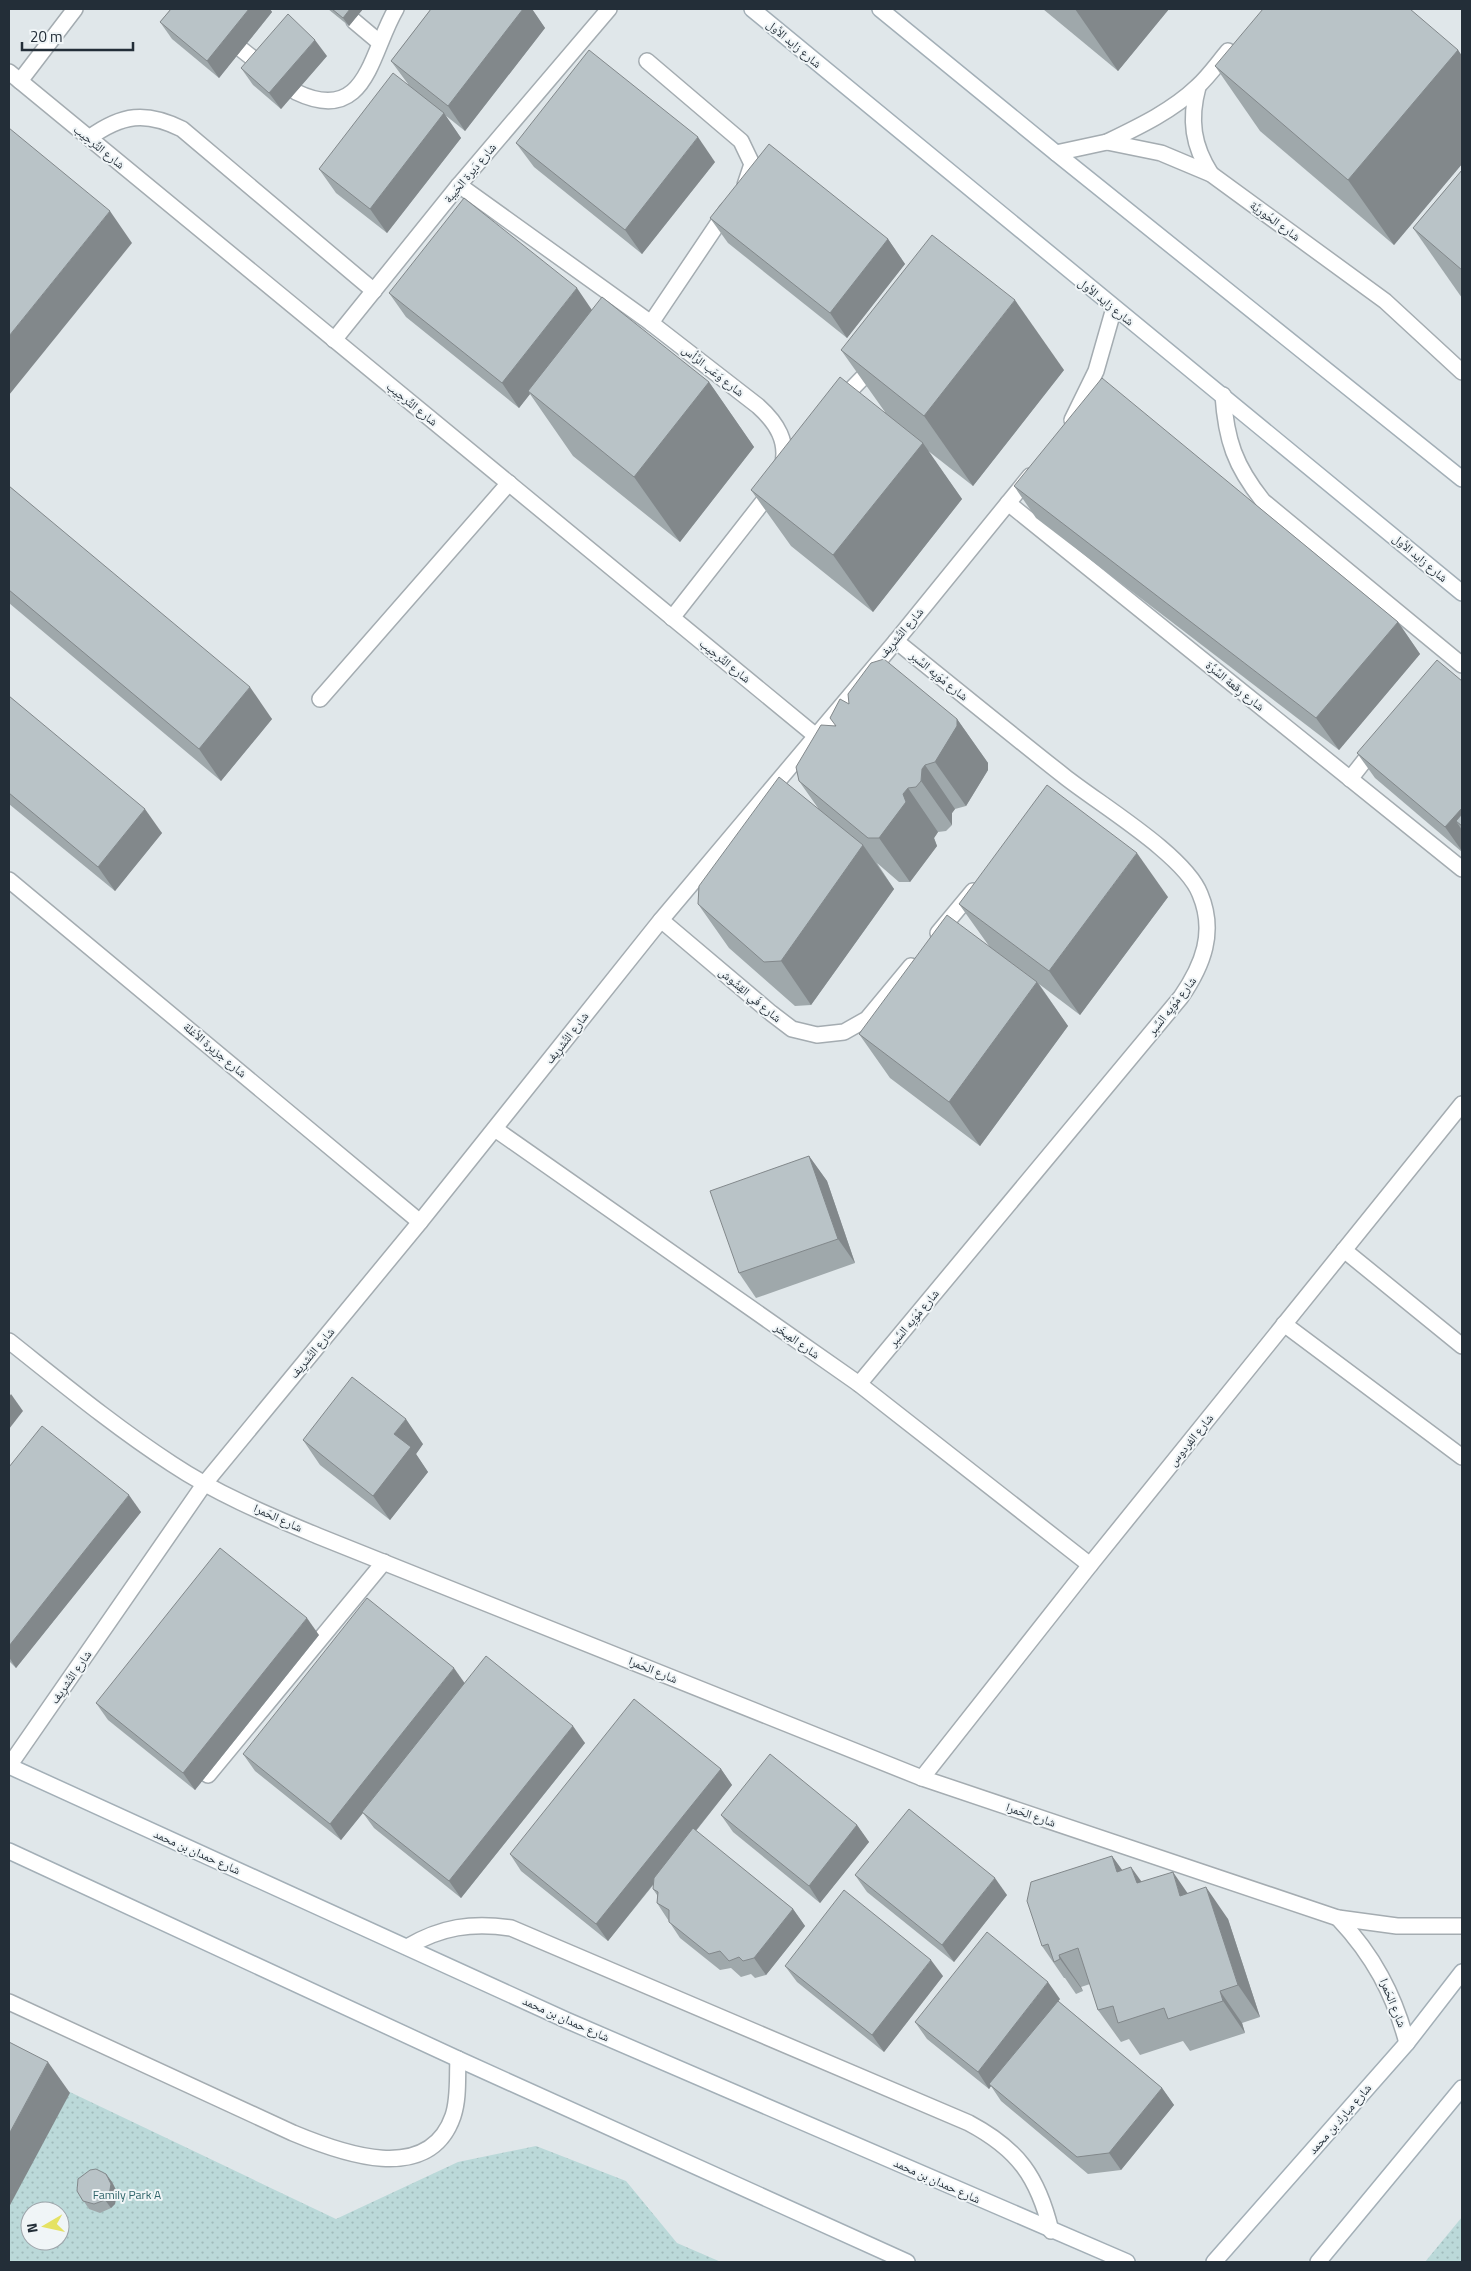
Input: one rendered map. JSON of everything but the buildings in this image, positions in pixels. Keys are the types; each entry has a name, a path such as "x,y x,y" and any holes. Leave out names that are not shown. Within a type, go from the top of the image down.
{"street":[{"path":"14,76 75,9"},
{"path":"296,92 307,97 330,100 343,98 353,93 368,74 379,42 396,9"},
{"name":"شارع دَيرة الحَيبة","path":"334,340 460,185 609,9"},
{"name":"شارع زايد الأول","path":"752,9 1462,593"},
{"path":"880,9 893,14 1056,153 1462,479"},
{"path":"354,21 379,42"},
{"path":"1107,142 1161,114 1198,87 1240,37"},
{"path":"241,49 266,69"},
{"path":"648,61 741,141 752,164 746,183 651,323"},
{"name":"شارع التَّرحِيب","path":"14,76 816,736"},
{"path":"1198,87 1193,105 1192,123 1195,142 1202,159 1212,174"},
{"path":"89,138 104,127 122,118 136,117 163,120 182,128 374,291"},
{"name":"شارع الحُوريَّة","path":"1056,153 1107,142 1161,153 1212,174 1385,301 1462,372"},
{"name":"شارع وَعَب الرَّأس","path":"460,185 651,323 773,420 782,438 785,458 780,478 672,618"},
{"path":"1066,430 1093,378 1114,308"},
{"path":"832,409 886,353"},
{"path":"1223,395 1225,424 1232,452 1244,478 1263,501 1462,665"},
{"path":"785,458 798,444"},
{"name":"شارع التَّشرِيف","path":"9,1766 205,1483 420,1222 661,920 896,640 1042,461"},
{"path":"320,698 509,483"},
{"name":"شارع رِقعة السِّرَّة","path":"1008,502 1462,869"},
{"name":"شارع مُوَيِه السَّبر","path":"859,1384 1181,997 1197,974 1206,948 1207,920 1200,893 1185,870 1165,852 1066,777 896,640"},
{"path":"1436,670 1449,654"},
{"path":"1350,779 1387,732"},
{"path":"1053,793 1066,777"},
{"name":"شارع فَي القِشُوش","path":"661,920 771,1014 792,1029 818,1035 844,1032 867,1019 984,877"},
{"name":"شارع جزيرة الأغلة","path":"9,880 420,1222"},
{"name":"شارع الفِردوس","path":"922,1778 1090,1564 1462,1104"},
{"name":"شارع المِبخَر","path":"495,1129 859,1384 1090,1564"},
{"path":"1344,1250 1462,1346"},
{"path":"1284,1324 1462,1457"},
{"name":"شارع الحَمرا","path":"9,1341 120,1428 173,1465 273,1517 384,1562 922,1778 1338,1918 1398,1926 1462,1926"},
{"path":"208,1775 384,1562"},
{"name":"شارع حمدان بن محمد","path":"9,1766 566,2020 1051,2231 1127,2262"},
{"path":"9,1851 458,2060 906,2262"},
{"name":"شارع الحَمرا","path":"1338,1918 1372,1959 1388,1986 1400,2013 1407,2043"},
{"path":"406,1947 425,1936 467,1925 490,1924 511,1928 969,2123 994,2136 1015,2154 1033,2177 1044,2203 1051,2231"},
{"name":"شارع مبارك بن محمد","path":"1214,2262 1407,2043 1462,1972"},
{"path":"9,2002 328,2148 382,2160 422,2153 436,2143 447,2129 457,2098 458,2060"},
{"path":"1318,2262 1462,2088"}],"green space":[{"name":"Family Park A","path":"9,2063 336,2219 458,2162 536,2146 626,2181 677,2243 721,2262 9,2262"},
{"path":"1462,2217 1462,2262 1425,2262"}]}
